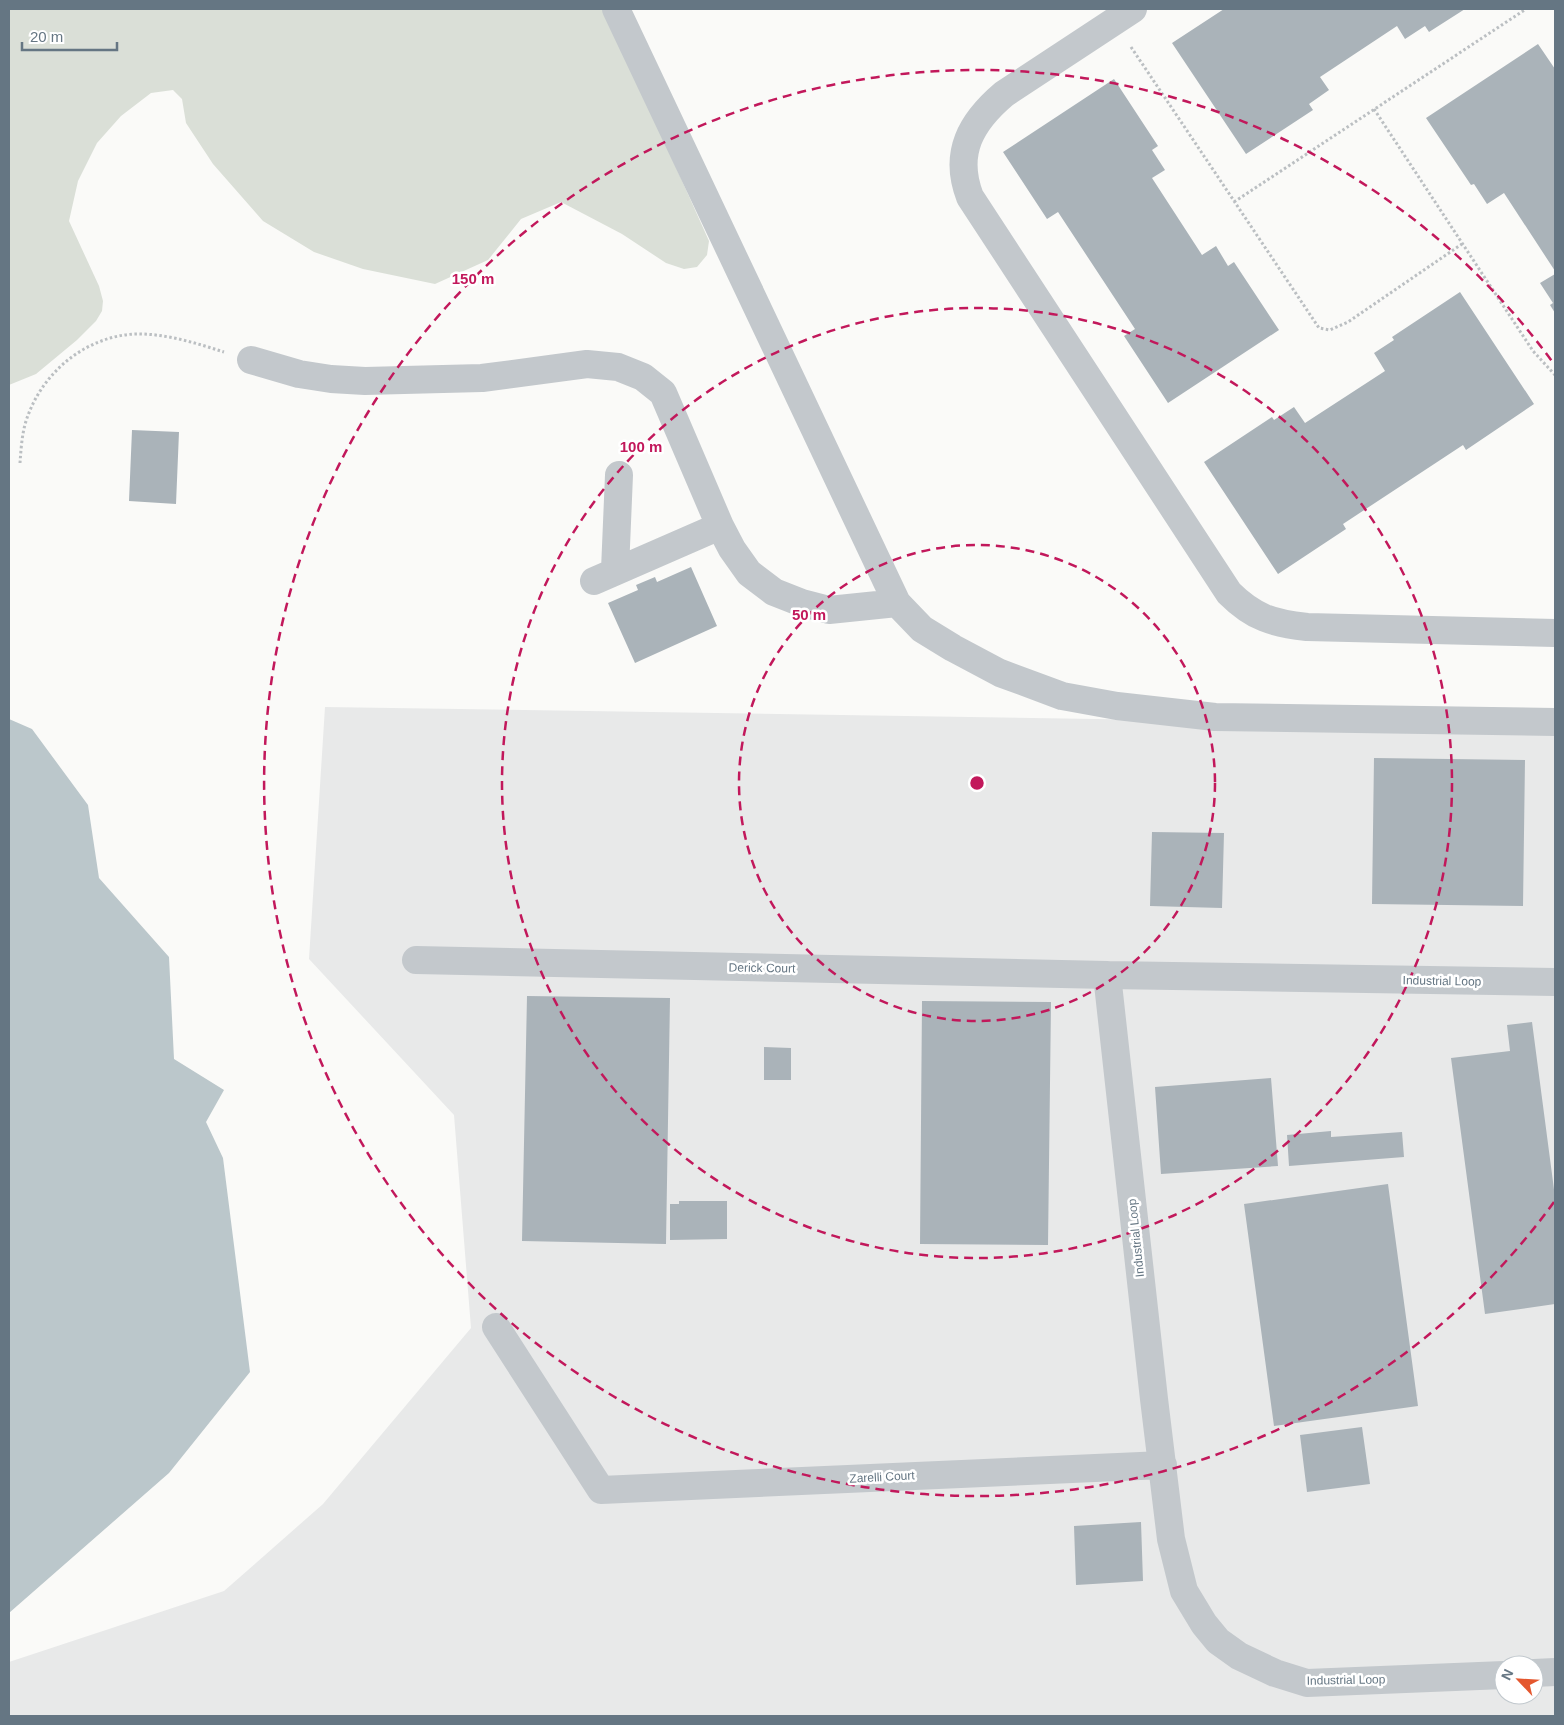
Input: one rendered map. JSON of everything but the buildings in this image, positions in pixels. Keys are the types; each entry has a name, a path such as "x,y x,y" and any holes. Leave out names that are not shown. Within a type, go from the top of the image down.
{"street":[{"path":"616,9 897,603 922,629 1000,673 1062,696 1099,703 1215,717 1555,722"},
{"path":"1123,15 1004,94 985,110 966,143 963,164 964,183 970,196 1229,593 1254,613 1282,624 1307,627 1555,633"},
{"path":"251,360 299,374 331,379 365,381 482,378 587,364 618,366 643,377 663,393 720,526 732,549 749,573 774,592 802,603 829,610 897,603"},
{"path":"620,475 604,576 720,526"},
{"name":"Derick Court","path":"416,960 1107,975"},
{"name":"Industrial Loop","path":"1494,1675 1307,1682 1275,1673 1239,1656 1218,1641 1204,1624 1184,1591 1171,1538 1107,975 1555,982"},
{"name":"Zarelli Court","path":"496,1326 601,1490 1163,1465"}],"path":[{"path":"1234,202 1526,9"},
{"path":"1123,15 1234,202 1313,321 1324,330 1336,328 1348,322 1462,244"},
{"path":"1374,109 1533,351 1555,374"},
{"path":"20,464 26,419 37,397 62,364 80,350 108,339 135,334 168,337 251,360"}],"shaded area":[{"path":"9,9 605,9 709,241 707,255 697,267 684,269 666,263 622,234 561,202 521,219 488,260 435,284 363,269 314,252 263,221 213,164 186,123 182,99 173,90 151,93 121,116 97,143 78,181 69,221 99,286 103,301 102,311 96,321 77,340 36,374 9,385"},
{"path":"325,707 1555,726 1555,1716 9,1716 9,1662 224,1591 323,1504 471,1328 454,1115 309,959"},
{"path":"9,719 32,729 88,805 99,878 169,957 174,1059 224,1090 206,1122 223,1158 250,1372 169,1473 9,1613"}]}
